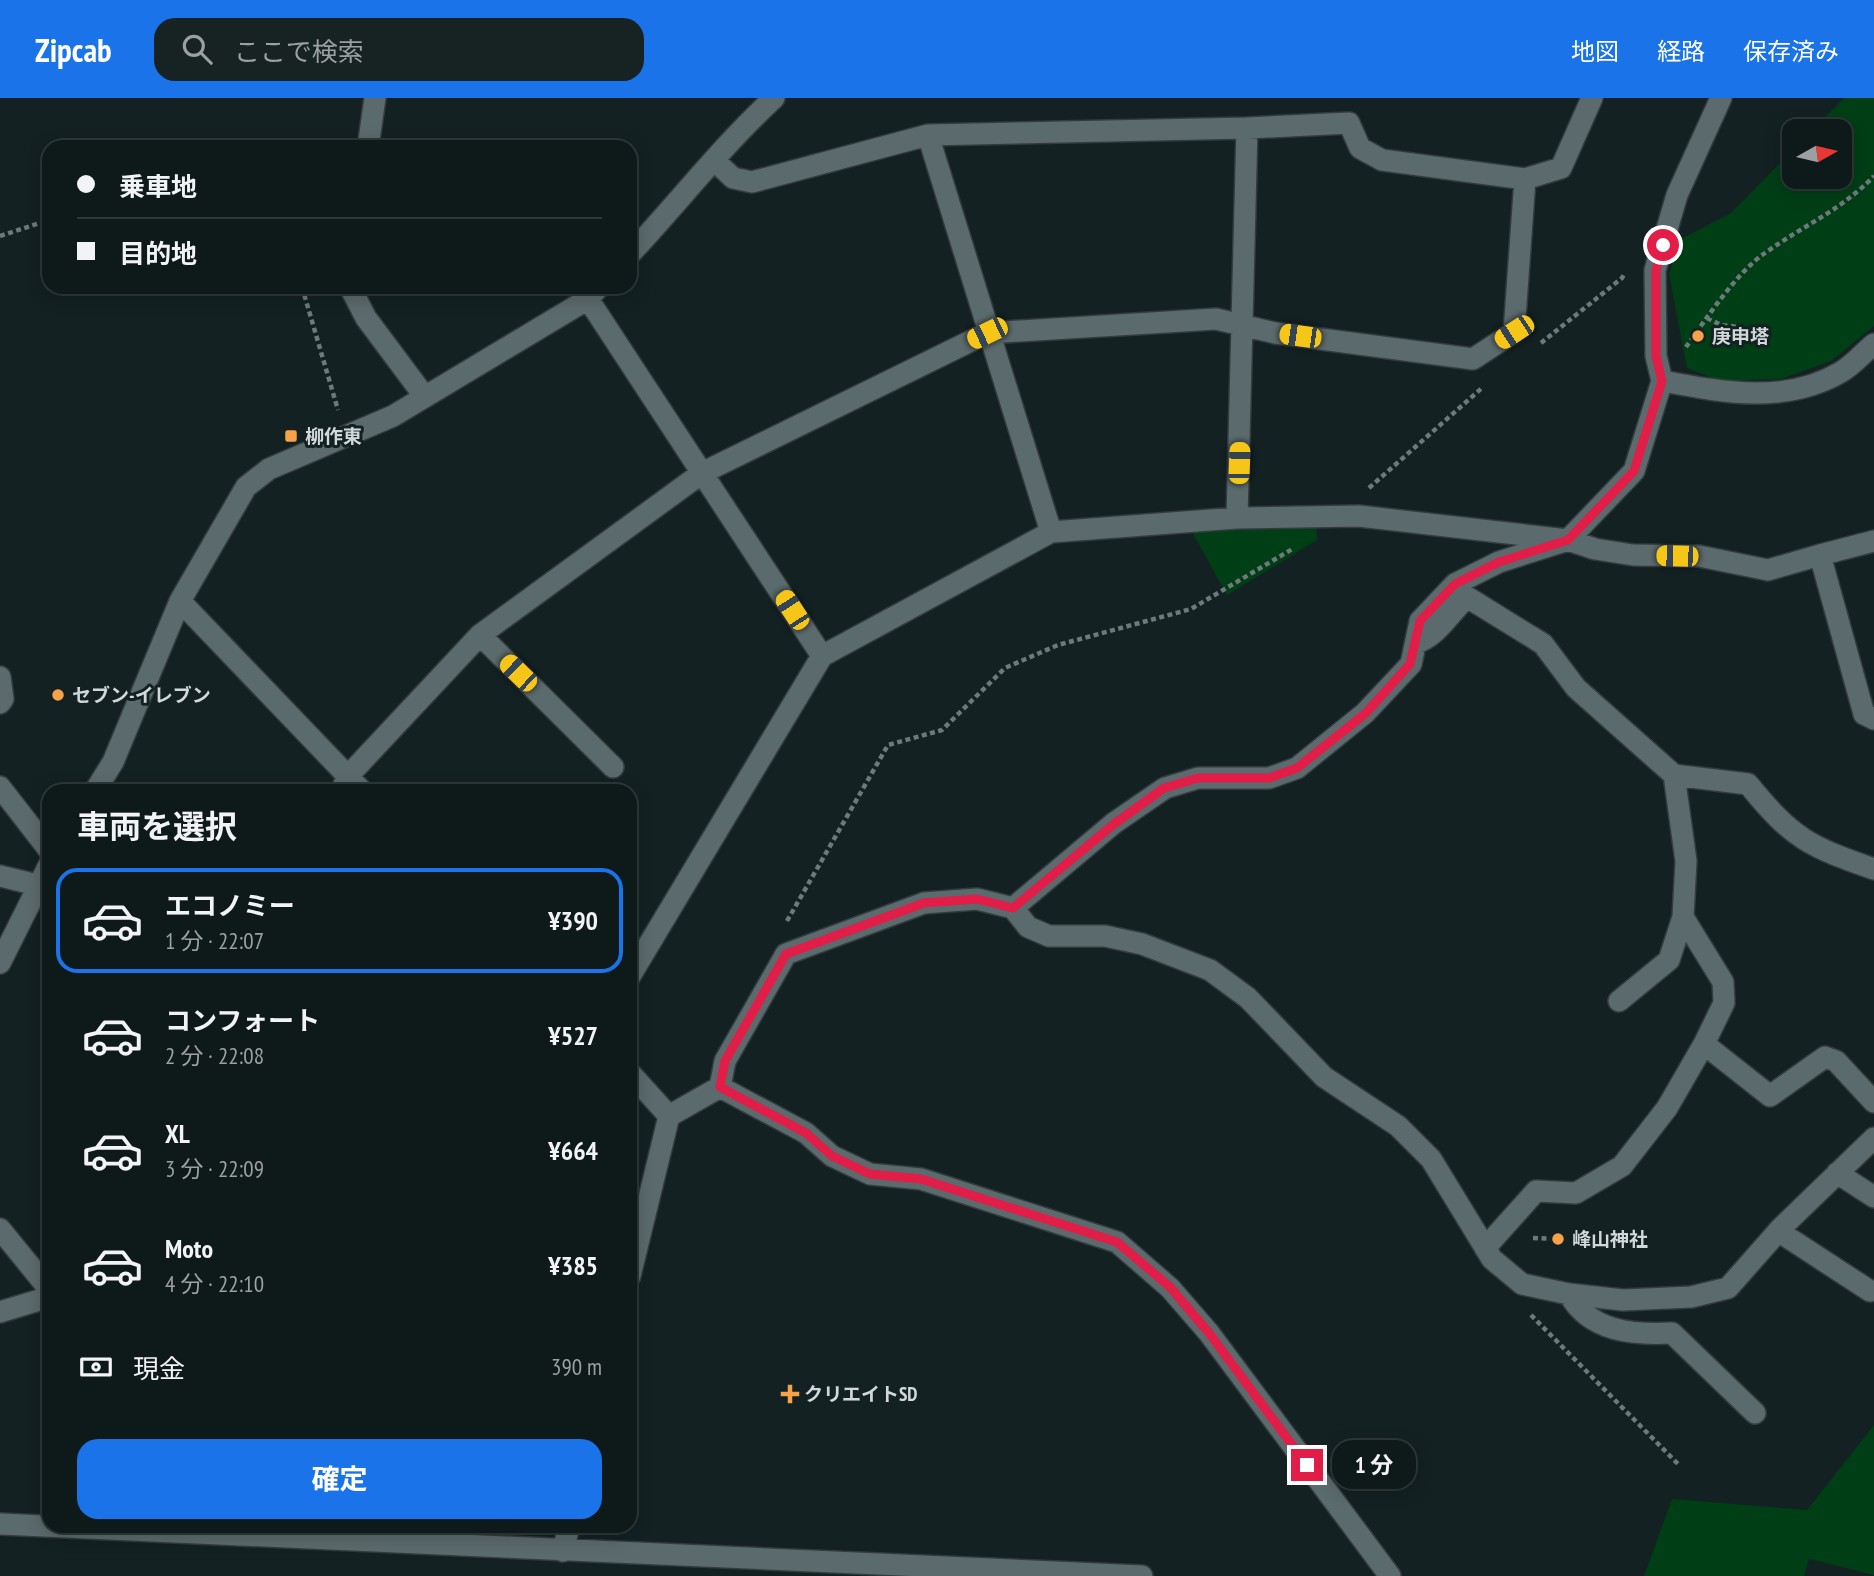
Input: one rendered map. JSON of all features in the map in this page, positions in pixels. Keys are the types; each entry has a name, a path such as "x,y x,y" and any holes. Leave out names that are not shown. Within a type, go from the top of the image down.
{"street":[{"path":"369,140 375,98"},
{"path":"637,246 738,131 774,98"},
{"path":"714,160 733,178 752,182 928,135 1349,123 1360,148 1382,160 1525,179 1561,168 1592,98"},
{"path":"1013,908 1114,824 1164,788 1198,778 1269,778 1297,768 1366,713 1410,664 1420,621 1455,584 1499,562 1568,540 1634,471 1662,381 1656,356 1656,270 1677,195 1721,98"},
{"path":"1237,518 1247,128"},
{"path":"928,135 987,333 1051,531"},
{"path":"352,784 480,635 702,473 987,333 1216,318 1275,333 1473,359 1514,332 1525,179"},
{"path":"354,294 366,318 425,397"},
{"path":"99,784 113,762 180,601 246,487 268,469 393,416 591,294"},
{"path":"594,294 702,473 822,656"},
{"path":"1662,381 1721,392 1785,393 1841,372 1874,344"},
{"path":"637,964 822,656 1051,531 1237,518 1359,516 1568,540 1608,551 1699,556 1768,570 1874,541"},
{"path":"1820,555 1864,714 1874,719"},
{"path":"1416,643 1431,638 1466,597 1543,643 1576,688 1674,775 1748,784 1782,825 1818,849 1874,869"},
{"path":"180,601 348,784"},
{"path":"480,635 613,767"},
{"path":"0,677 3,699 0,703"},
{"path":"1619,1001 1669,960 1683,917 1686,861 1674,775"},
{"path":"0,787 42,841"},
{"path":"0,876 42,875"},
{"path":"0,963 42,881"},
{"path":"637,1247 669,1116 720,1087 725,1061 786,954 924,903 977,899 1013,908 1028,927 1049,936 1105,936 1142,944 1210,970 1248,998 1324,1077 1398,1126 1431,1159 1492,1259 1522,1284 1569,1294 1623,1300 1691,1297 1728,1288 1778,1231 1874,1138"},
{"path":"1485,1248 1536,1191 1576,1194 1622,1166 1667,1108 1724,1003 1723,982 1683,917"},
{"path":"1704,1044 1770,1096 1825,1057 1836,1061 1874,1102"},
{"path":"637,1081 669,1116"},
{"path":"720,1087 806,1133 832,1156 870,1174 921,1179 1117,1242 1170,1287 1209,1333 1390,1576"},
{"path":"1837,1173 1874,1198"},
{"path":"0,1229 42,1280"},
{"path":"1778,1231 1870,1291"},
{"path":"1569,1294 1578,1310 1605,1326 1626,1333 1672,1333 1755,1413"},
{"path":"0,1311 42,1299"},
{"path":"0,1524 42,1526"},
{"path":"188,1533 1142,1576"},
{"path":"563,1551 567,1533"}],"path":[{"path":"1662,381 1707,318 1762,254 1850,201 1874,176"},
{"path":"0,236 42,222"},
{"path":"1532,349 1622,278 1627,266"},
{"path":"304,294 346,436"},
{"path":"1707,318 1721,325 1739,327"},
{"path":"785,926 888,745 942,730 1005,668 1058,645 1191,609 1317,535 1490,381"},
{"path":"1532,1238 1557,1239"},
{"path":"1522,1284 1531,1317 1678,1464"}],"green space":[{"path":"1844,98 1874,98 1874,326 1831,361 1781,379 1721,381 1687,368 1669,274 1681,239 1731,213 1782,161 1782,189 1852,189 1852,119 1823,119"},
{"path":"1316,527 1317,540 1227,595 1191,530"},
{"path":"1874,1425 1874,1575 1809,1559 1804,1576 1644,1576 1672,1499 1807,1510"}],"place":[{"name":"庚申塔","path":"1698,336"},
{"name":"柳作東","path":"291,436"},
{"name":"セブン-イレブン","path":"58,695"},
{"name":"峰山神社","path":"1558,1239"},
{"name":"クリエイトSD","path":"790,1394"}],"route":[{"path":"1307,1465 1209,1333 1170,1287 1117,1242 1019,1208 921,1179 870,1174 832,1156 806,1133 720,1087 725,1061 786,954 924,903 977,899 1013,908 1114,824 1164,788 1198,778 1269,778 1297,768 1366,713 1410,664 1420,621 1455,584 1499,562 1568,540 1634,471 1662,381 1656,356 1656,270 1663,245"}]}
